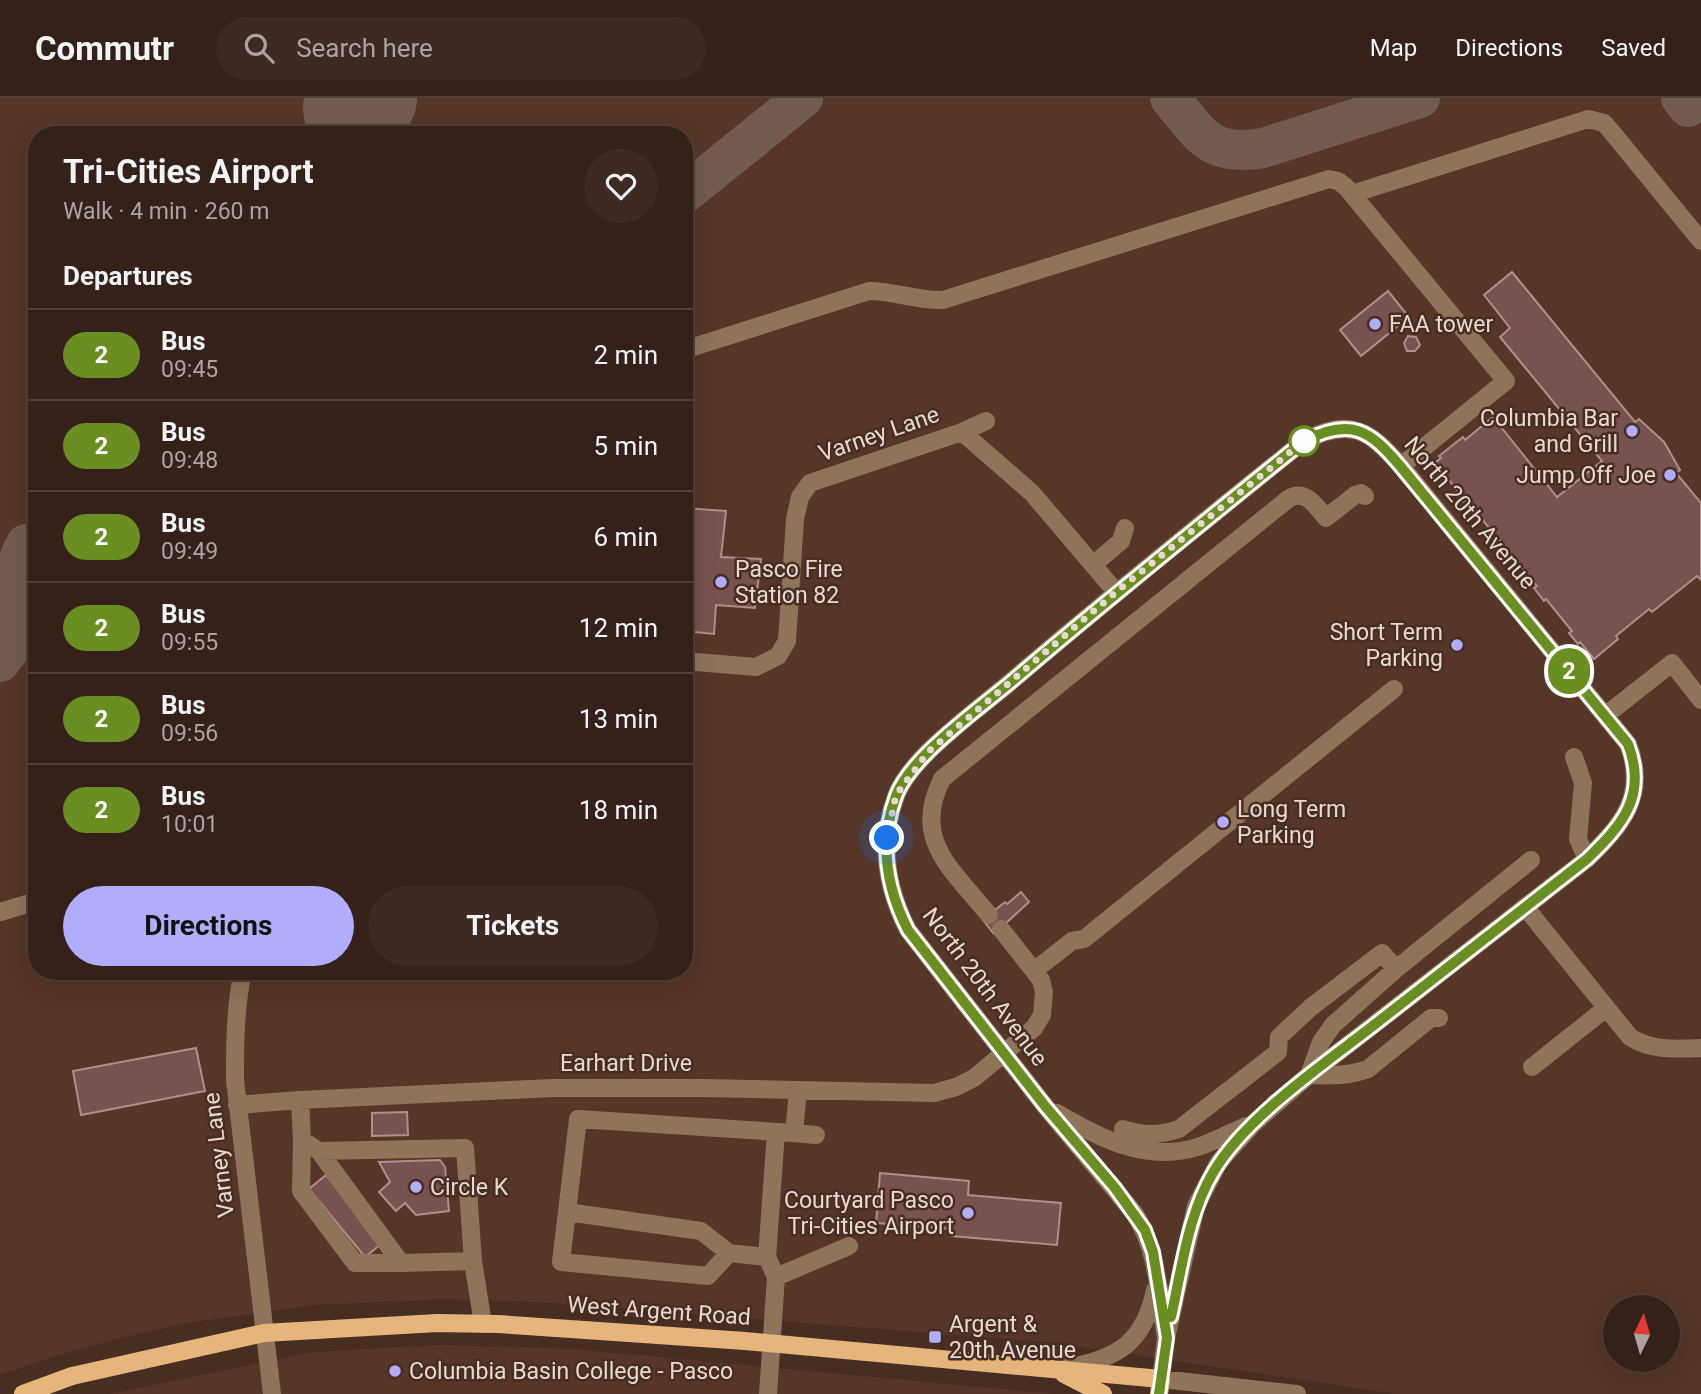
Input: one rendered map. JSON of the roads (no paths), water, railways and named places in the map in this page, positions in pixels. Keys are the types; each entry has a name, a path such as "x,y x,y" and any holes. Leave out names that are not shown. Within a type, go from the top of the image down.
{"main road":[{"name":"West Argent Road","path":"23,1394 72,1376 264,1333 375,1325 482,1324 587,1329 1055,1370 1160,1387"},
{"path":"1055,1370 1103,1394"}],"street":[{"path":"1352,194 1588,119 1604,123 1701,241"},
{"path":"693,347 869,291 890,291 926,301 943,300 1329,179 1338,181 1352,194 1506,381 1401,467"},
{"name":"Varney Lane","path":"693,662 756,667 778,656 787,641 795,519 800,497 810,483 962,432 986,421"},
{"name":"North 20th Avenue","path":"1160,1387 1167,1338 1196,1206 1219,1162 1253,1124 1309,1075 1587,859 1624,818 1634,791 1632,753 1606,715 1376,439 1344,429 1317,434 1304,441 1116,592 929,751 896,795 885,854 897,908 908,930 1045,1106 1135,1214 1145,1230 1153,1252 1167,1338"},
{"path":"962,432 1032,494 1116,592"},
{"path":"1365,496 1356,495 1326,518 1309,499 1294,495 948,773 930,807 931,830 935,843 942,857 1035,970 1072,941 1084,939 1394,689"},
{"path":"1606,715 1672,663 1701,700"},
{"path":"1574,757 1583,783 1578,839 1587,859"},
{"path":"1439,1018 1431,1018 1368,1069 1345,1074 1309,1075 1321,1042 1333,1025 1396,969 1531,860"},
{"path":"0,912 28,904"},
{"path":"1525,907 1630,1038 1668,1049 1701,1048"},
{"path":"1123,1129 1142,1135 1164,1134 1179,1129 1278,1052 1279,1037 1310,1008 1382,953 1396,969"},
{"name":"Earhart Drive","path":"237,1105 553,1088 640,1087 934,1093 956,1087 974,1078 1034,1028 1042,1015 1044,992 1035,970"},
{"name":"Varney Lane","path":"241,980 235,1038 237,1105 272,1394"},
{"path":"1532,1067 1605,1009"},
{"path":"768,1394 776,1277 767,1257 785,1132 798,1090"},
{"path":"300,1100 301,1191 355,1263 473,1261"},
{"path":"1045,1106 1115,1144 1161,1153 1202,1146 1253,1124"},
{"path":"729,1253 708,1276 561,1262 578,1119 816,1135"},
{"path":"302,1140 319,1151 401,1263"},
{"path":"319,1151 464,1148 473,1261 482,1324"},
{"path":"567,1212 701,1231 729,1253 767,1257"},
{"path":"776,1277 849,1247"},
{"path":"1055,1370 1089,1364 1112,1355 1128,1343 1144,1326 1157,1283"},
{"name":"West Argent Road","path":"1160,1387 1297,1394"}],"place":[{"name":"FAA tower","path":"1375,324"},
{"name":"Columbia Bar and Grill","path":"1632,431"},
{"name":"Jump Off Joe","path":"1670,475"},
{"name":"Pasco Fire Station 82","path":"721,582"},
{"name":"Short Term Parking","path":"1457,645"},
{"name":"Long Term Parking","path":"1223,822"},
{"name":"Circle K","path":"416,1187"},
{"name":"Courtyard Pasco Tri-Cities Airport","path":"968,1213"},
{"name":"Argent & 20th Avenue","path":"935,1337"},
{"name":"Columbia Basin College - Pasco","path":"395,1371"}]}
